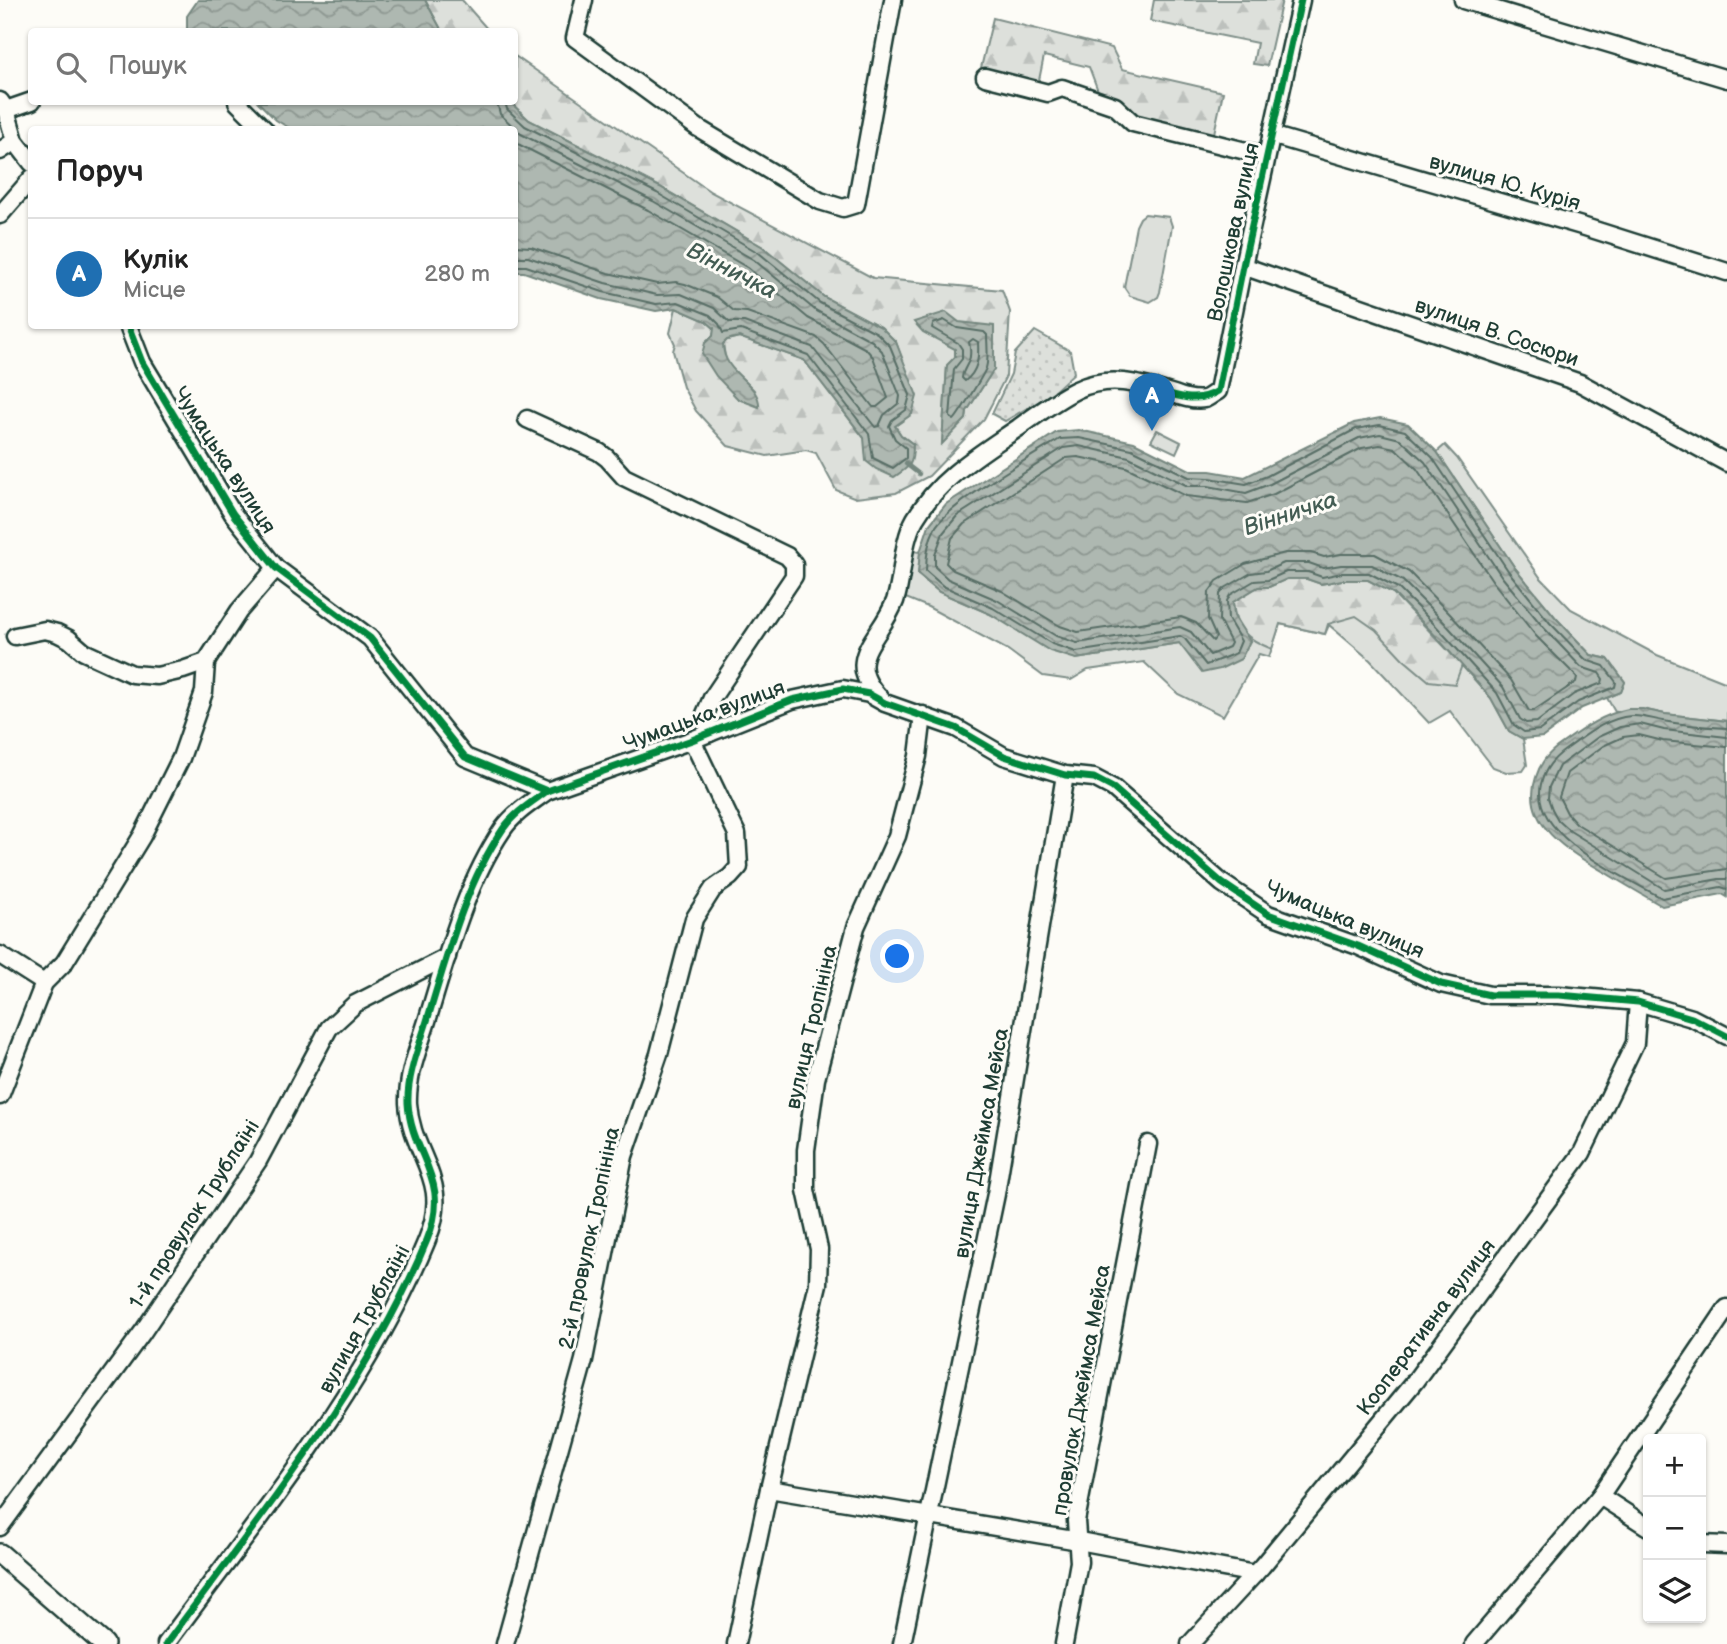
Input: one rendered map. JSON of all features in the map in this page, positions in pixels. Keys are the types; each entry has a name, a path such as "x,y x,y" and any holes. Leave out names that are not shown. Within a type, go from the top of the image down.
{"street":[{"path":"584,0 575,38 698,128 820,201 843,208 856,204 893,0"},
{"name":"Волошкова вулиця","path":"885,703 863,675 863,656 894,602 907,541 915,520 934,493 956,471 1076,390 1102,382 1139,384 1192,400 1206,398 1219,391 1266,156 1301,0"},
{"path":"1463,0 1727,79"},
{"path":"985,77 1048,93 1062,88 1115,106 1133,123 1266,156"},
{"path":"28,102 3,106 16,141 28,158"},
{"path":"240,105 261,126"},
{"name":"вулиця Ю. Курія","path":"1271,135 1572,223 1727,272"},
{"path":"0,151 16,141"},
{"path":"0,215 28,183"},
{"name":"вулиця В. Сосюри","path":"1243,266 1580,383 1727,463"},
{"name":"Чумацька вулиця","path":"129,329 142,362 233,514 276,568 370,638 465,757 548,791 692,740 792,700 843,689 869,694 885,703 956,728 1004,756 1065,775 1094,778 1112,788 1222,883 1268,914 1359,946 1441,984 1490,995 1559,995 1638,1002 1692,1018 1727,1036"},
{"name":"Чумацька вулиця","path":"527,419 599,452 624,477 787,556 794,564 794,576 712,698 705,714 710,733"},
{"path":"0,1096 44,983 64,963 153,814 181,758 204,692 206,662 239,611 276,568"},
{"path":"15,636 45,630 57,633 84,652 132,674 157,676 206,662"},
{"name":"вулиця Тропініна","path":"736,1644 769,1489 818,1284 819,1250 806,1190 806,1150 816,1079 856,927 897,836 918,756 923,715"},
{"name":"2-й провулок Тропініна","path":"505,1644 584,1360 624,1156 659,1054 694,919 713,889 739,867 737,834 692,740"},
{"name":"вулиця Джеймса Мейса","path":"902,1644 996,1194 1065,775"},
{"name":"вулиця Трублаїні","path":"166,1644 318,1438 387,1324 428,1239 436,1213 434,1183 408,1105 409,1083 447,957 472,890 505,827 522,809 548,791"},
{"path":"0,955 44,983"},
{"name":"1-й провулок Трублаїні","path":"0,1527 142,1333 258,1161 329,1028 355,1004 447,957"},
{"name":"Кооперативна вулиця","path":"1190,1644 1255,1574 1415,1381 1582,1153 1635,1043 1638,1002"},
{"name":"провулок Джеймса Мейса","path":"1064,1644 1079,1562 1076,1521 1147,1144"},
{"path":"1474,1644 1600,1496 1727,1308"},
{"path":"769,1489 1079,1541 1255,1574"},
{"path":"1600,1496 1643,1524"},
{"path":"1706,1544 1727,1545"},
{"path":"0,1554 104,1644"}],"green space":[{"path":"425,0 462,0 486,28 440,28"},
{"path":"1154,0 1282,0 1267,66 1253,64 1257,43 1150,21"},
{"path":"993,18 1112,48 1122,69 1223,92 1213,138 1136,119 1100,96 1089,67 1044,56 1038,85 980,72"},
{"path":"518,58 711,192 873,278 1002,290 1010,312 1006,376 984,419 929,476 896,493 856,498 836,490 816,453 806,450 767,456 728,446 696,411 683,387 673,351 675,344 670,333 676,308 706,321 714,328 713,336 705,343 738,399 758,406 754,390 726,363 723,344 739,337 804,360 864,438 913,444 901,435 895,426 912,414 905,368 896,342 881,327 824,297 763,247 660,187 529,120 513,105 518,105","holes":["955,349 994,369 967,411 966,419 942,443 947,366 955,357"]},
{"path":"1145,214 1169,217 1172,226 1160,292 1158,297 1150,302 1130,296 1124,287 1136,226"},
{"path":"1035,331 1070,351 1074,373 1050,395 1005,421 992,414 1011,374 1015,353"},
{"path":"1157,430 1181,442 1176,453 1151,441"},
{"path":"1445,445 1457,458 1540,577 1571,609 1657,655 1727,683 1727,721 1642,709 1615,712 1607,698 1621,692 1625,682 1608,659 1591,655 1515,568 1437,452"},
{"path":"905,550 920,552 918,575 939,592 990,614 1076,659 1180,643 1250,641 1234,616 1269,587 1286,579 1307,579 1321,584 1342,580 1431,631 1491,698 1509,731 1523,739 1527,765 1523,771 1506,772 1493,767 1450,711 1429,723 1370,660 1329,625 1325,634 1280,624 1269,657 1259,654 1223,716 1178,694 1144,662 1088,670 1071,680 1043,676 1008,650 928,607 906,598 894,602"},
{"path":"1286,579 1307,579 1321,584 1342,580 1368,580 1393,593 1462,665 1455,684 1429,681 1403,659 1376,630 1356,616 1328,624 1325,634 1280,624 1272,649 1249,637 1236,620 1233,602 1258,587 1269,587"}],"water":[{"path":"198,0 425,0 440,28 187,28 187,16"},
{"path":"261,105 513,105 529,120 660,187 763,247 824,297 881,327 896,342 917,396 912,414 895,426 901,435 913,444 910,464 894,477 866,461 864,438 804,360 739,337 723,344 729,364 754,391 759,407 738,399 716,376 702,354 705,343 713,336 714,328 706,321 676,308 656,311 601,299 518,272 518,126 286,126"},
{"path":"946,312 959,322 994,326 994,369 967,411 966,419 942,444 947,365 955,357 955,349 923,332 914,322"},
{"path":"1380,418 1408,424 1437,452 1515,568 1556,618 1591,655 1608,659 1625,682 1621,692 1582,708 1543,737 1523,739 1509,731 1491,698 1431,631 1393,593 1368,580 1342,580 1321,584 1307,579 1287,579 1269,587 1258,587 1233,602 1234,616 1250,641 1241,659 1220,669 1202,673 1179,643 1076,659 1050,651 990,614 939,592 918,574 920,552 929,525 946,504 1057,432 1079,430 1134,442 1192,471 1245,477 1354,423"},
{"path":"1628,709 1727,721 1727,897 1722,894 1662,906 1578,856 1552,836 1542,823 1535,809 1533,794 1536,777 1544,760 1557,747 1591,724"}],"waterway":[{"name":"Вінничка","path":"906,464 919,474"}],"cycle path":[{"path":"1139,384 1189,398 1209,396 1218,391 1301,0"},
{"path":"129,329 142,362 233,514 276,568 370,638 465,757 547,791 692,740 792,700 843,689 869,694 885,703 956,728 1004,756 1065,775 1094,778 1113,788 1222,883 1268,914 1358,946 1441,984 1490,995 1559,995 1638,1002 1692,1018 1727,1036"},
{"path":"166,1644 274,1499 342,1400 374,1348 427,1240 434,1219 435,1200 433,1184 411,1122 408,1103 414,1061 450,946 478,873 507,823 547,791"}],"place":[{"name":"Кулік","path":"1152,431"}]}
